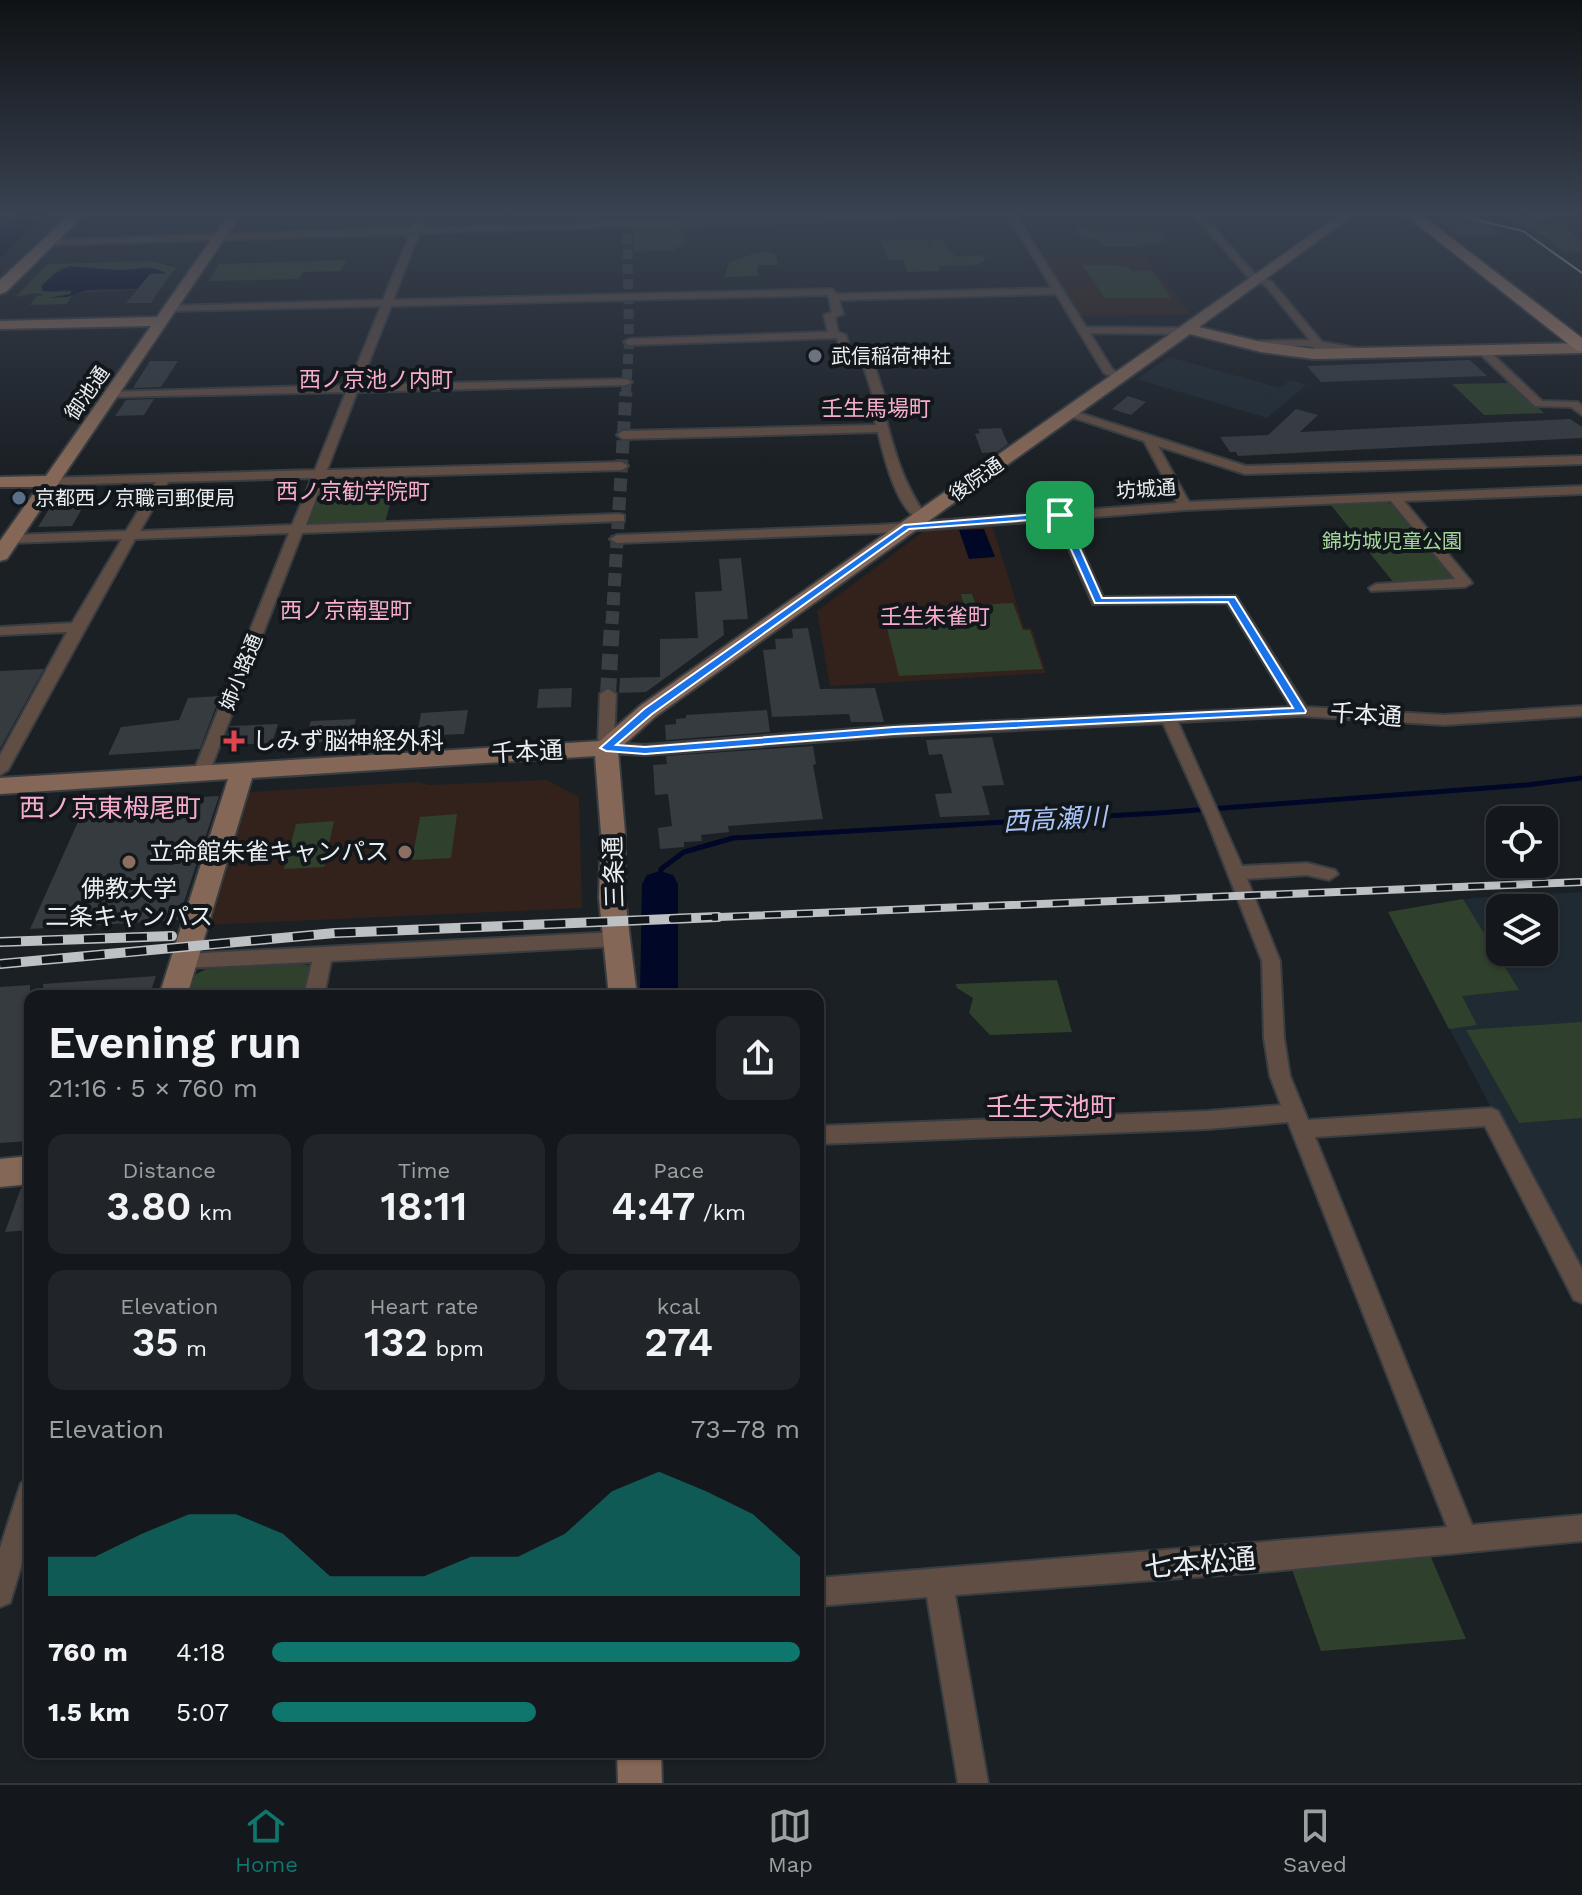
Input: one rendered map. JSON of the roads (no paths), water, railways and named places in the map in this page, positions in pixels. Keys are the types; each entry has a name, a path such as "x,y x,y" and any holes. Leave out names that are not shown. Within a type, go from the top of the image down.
{"main road":[{"path":"1518,297 1582,347"}],"street":[{"name":"御池通","path":"0,555 178,297"},
{"name":"姉小路通","path":"201,773 390,297"},
{"path":"0,325 389,301 670,297"},
{"path":"834,297 838,314 829,315 834,335"},
{"path":"1063,297 1108,371 1119,377"},
{"name":"後院通","path":"606,748 648,711 1233,297"},
{"path":"1279,297 1319,349"},
{"path":"1083,330 1187,330 1249,344 1378,354 1582,347"},
{"path":"629,342 841,335 846,355 942,353"},
{"path":"1483,351 1539,404 1574,404 1582,412"},
{"path":"866,356 879,398 875,399 883,428 912,507 914,522"},
{"path":"111,394 626,382"},
{"path":"1070,413 1245,470 1582,460"},
{"path":"623,435 883,428"},
{"path":"1148,438 1185,506"},
{"path":"1,484 622,466"},
{"path":"0,770 77,627 164,478"},
{"name":"坊城通","path":"617,539 1185,506 1582,490"},
{"path":"1376,588 1465,583 1396,499"},
{"path":"1060,515 1098,601 1231,599 1301,711"},
{"path":"11,539 619,518"},
{"path":"0,631 77,627"},
{"path":"606,748 608,694"},
{"name":"千本通","path":"0,786 1168,717 1301,711 1444,720 1582,711"},
{"path":"1168,717 1210,810 1271,961 1276,1057 1298,1121 1465,1540"},
{"name":"三条通","path":"606,748 613,833 612,898 622,990"},
{"path":"175,990 243,770"},
{"path":"1236,873 1307,869 1329,874"},
{"path":"184,961 618,939"},
{"path":"315,990 323,953"},
{"path":"824,1135 1208,1120 1491,1117 1582,1292"},
{"path":"0,1173 24,1171"},
{"path":"0,1593 24,1512"},
{"name":"七本松通","path":"824,1592 1582,1528"},
{"path":"939,1584 973,1783"},
{"path":"639,1758 640,1783"}],"water":[{"path":"984,529 995,557 969,559 959,530"}],"waterway":[{"name":"西高瀬川","path":"660,884 661,869 684,852 733,838 1158,813 1527,785 1582,778"},
{"name":"西高瀬川","path":"659,990 660,884"}],"tunnel":[{"path":"626,394 628,297"},
{"path":"612,624 626,392"},
{"path":"608,694 612,622"}],"railway":[{"path":"707,917 1582,882"},
{"path":"0,964 335,933 707,917"},
{"path":"669,919 707,917"},
{"path":"707,917 718,917"},
{"path":"0,942 172,936"}],"place":[{"name":"武信稲荷神社","path":"815,356"},
{"name":"京都西ノ京職司郵便局","path":"19,498"},
{"name":"しみず脳神経外科","path":"234,741"},
{"name":"立命館朱雀キャンパス","path":"405,852"},
{"name":"佛教大学 二条キャンパス","path":"129,862"}],"district":[{"name":"西ノ京池ノ内町","path":"376,379"},
{"name":"壬生馬場町","path":"876,408"},
{"name":"西ノ京勧学院町","path":"353,491"},
{"name":"西ノ京南聖町","path":"346,610"},
{"name":"壬生朱雀町","path":"935,616"},
{"name":"西ノ京東栂尾町","path":"110,808"},
{"name":"壬生天池町","path":"1051,1107"}],"park label":[{"name":"錦坊城児童公園","path":"1392,541"}]}
